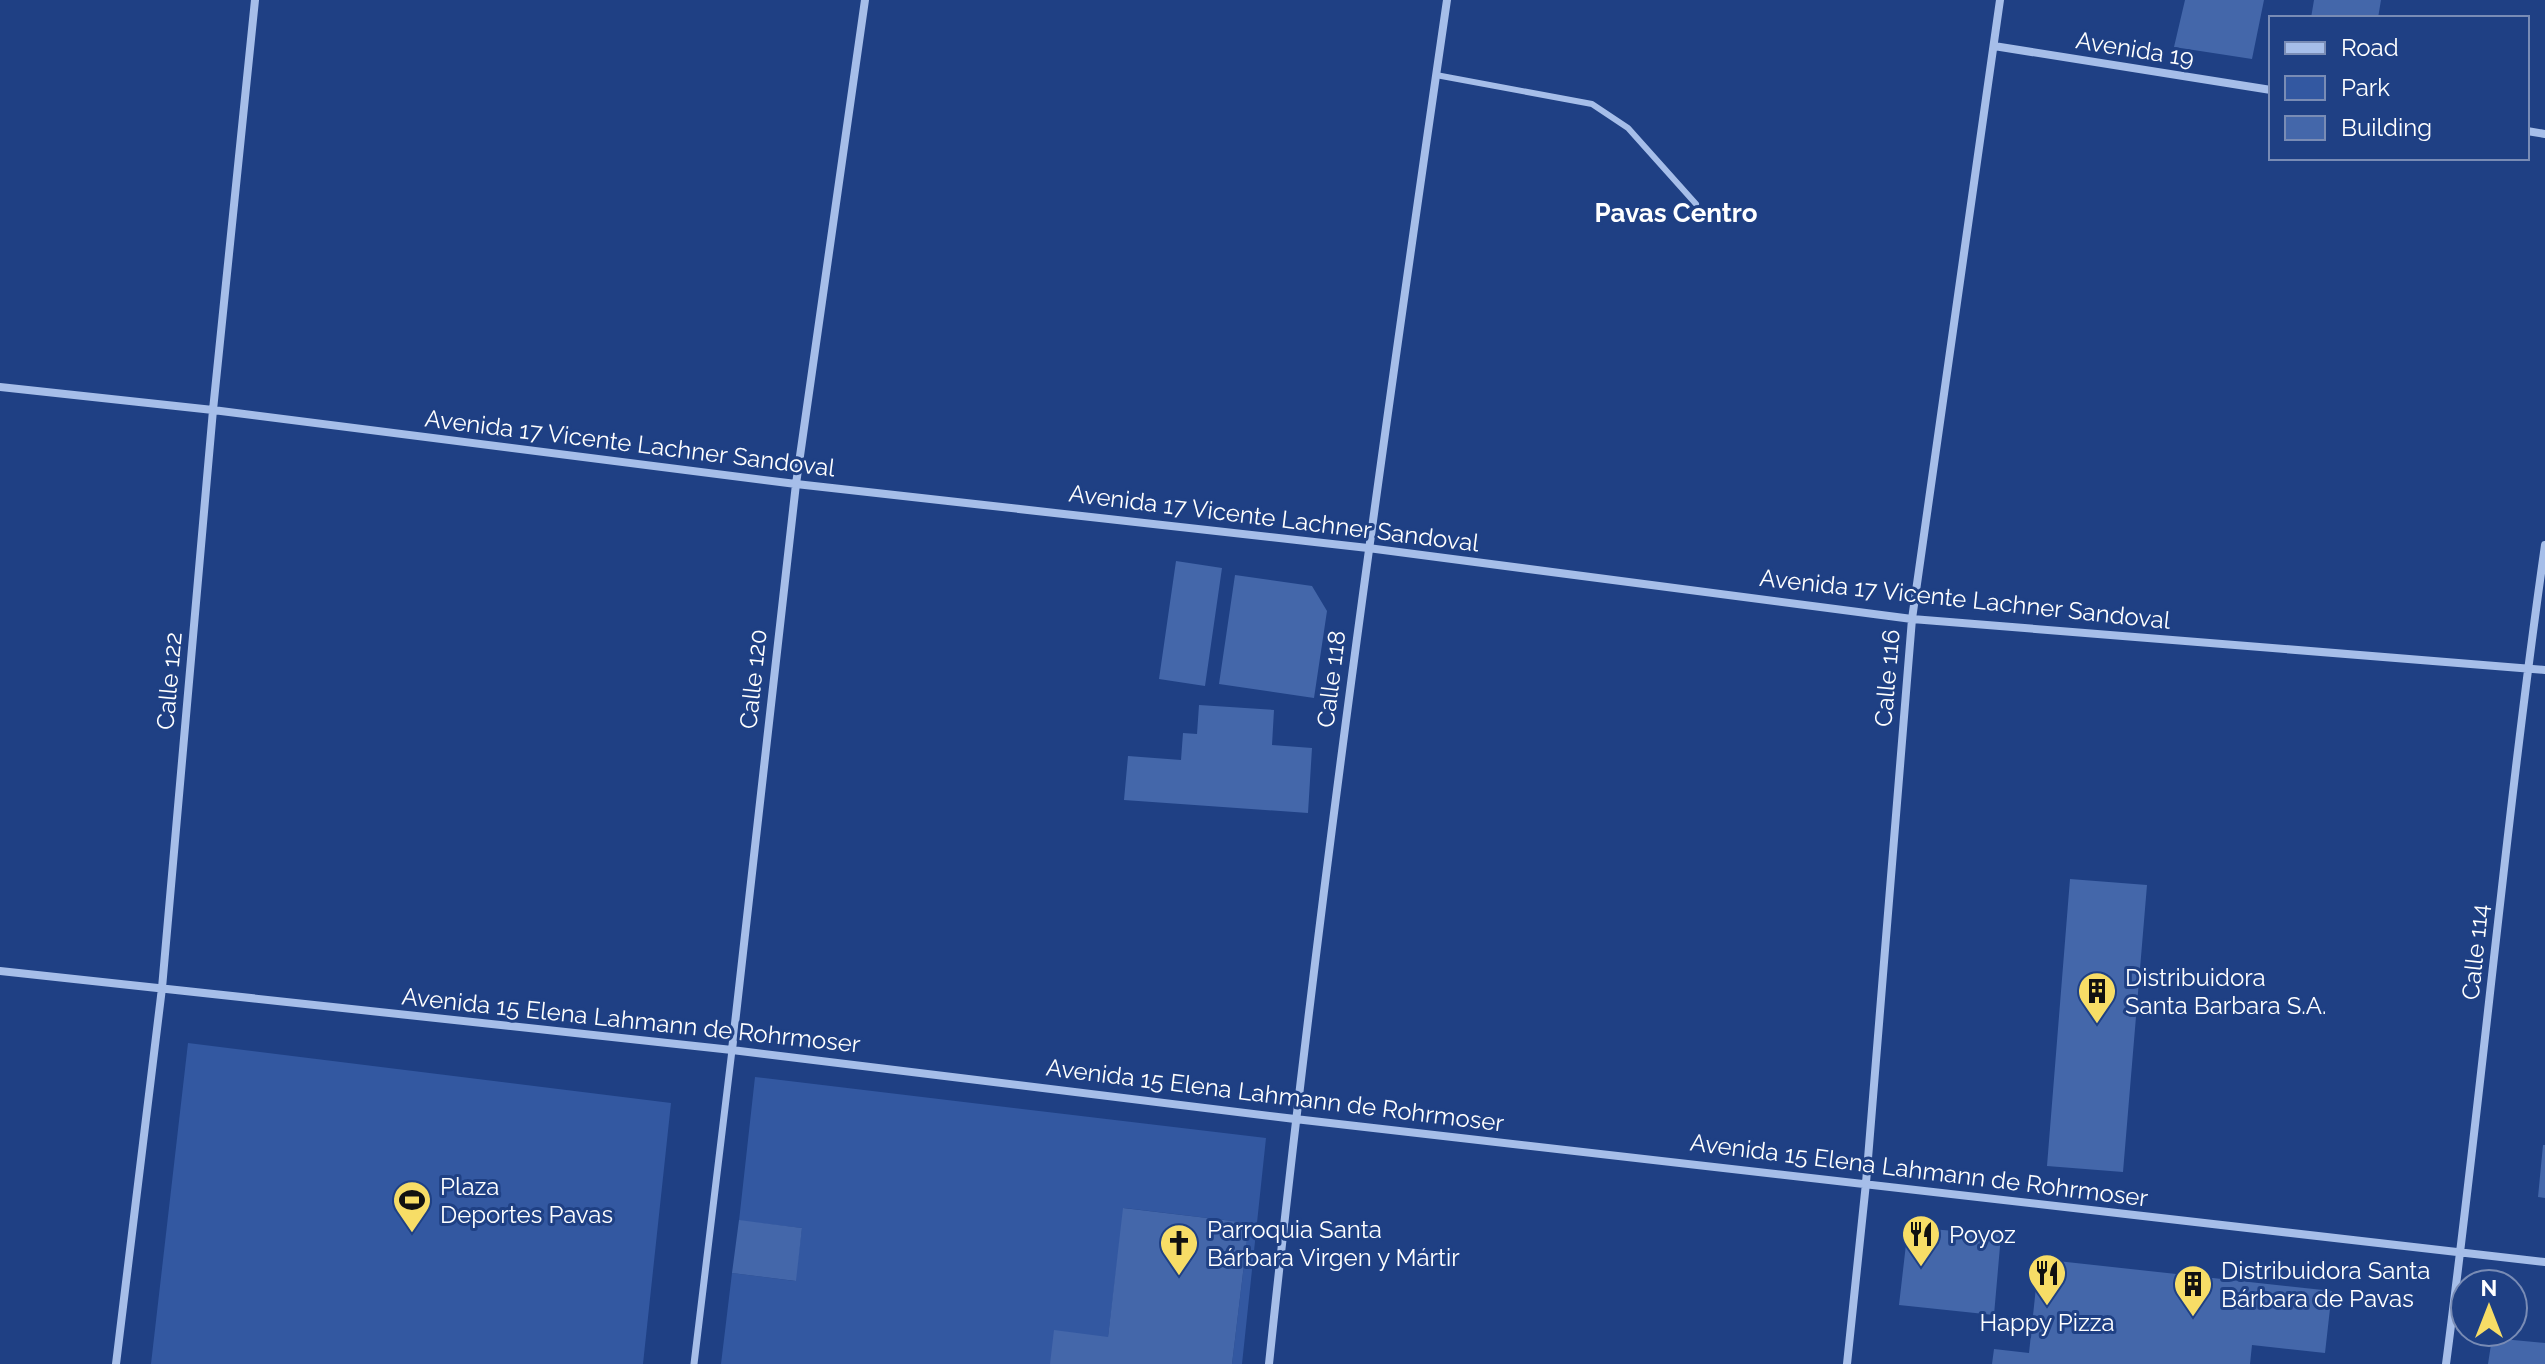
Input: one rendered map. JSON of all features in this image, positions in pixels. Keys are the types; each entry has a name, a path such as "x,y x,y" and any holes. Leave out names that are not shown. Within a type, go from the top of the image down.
{"street":[{"name":"Calle 122","path":"116,1364 162,988 213,410 255,0"},
{"name":"Calle 120","path":"694,1364 796,484 865,0"},
{"name":"Calle 118","path":"1269,1364 1295,1119 1368,548 1447,0"},
{"name":"Calle 116","path":"1847,1364 1866,1183 1912,619 2000,0"},
{"name":"Avenida 19","path":"1994,46 2269,90"},
{"name":"Avenida 17 Vicente Lachner Sandoval","path":"0,387 213,410 796,484 1368,548 1912,619 2545,670"},
{"name":"Calle 114","path":"2446,1364 2527,668 2545,545"},
{"name":"Avenida 15 Elena Lahmann de Rohrmoser","path":"0,971 732,1050 1295,1119 2545,1262"}],"lane":[{"path":"1436,75 1592,104 1628,128 1696,204"}],"green space":[{"name":"Plaza Deportes Pavas","path":"188,1043 671,1103 643,1364 151,1364"},
{"path":"755,1077 1266,1138 1242,1364 1232,1364 1249,1223 1124,1208 1108,1337 1050,1364 721,1364 732,1273 795,1281 802,1228 739,1221"}],"building":[{"path":"2185,0 2264,0 2252,59 2174,47"},
{"path":"2314,0 2381,0 2378,16 2311,16"},
{"path":"1176,561 1222,568 1205,686 1159,679"},
{"path":"1235,575 1312,586 1327,611 1314,698 1219,684"},
{"path":"1199,705 1274,710 1272,745 1312,748 1308,813 1124,800 1128,756 1181,760 1183,733 1197,734"},
{"name":"Distribuidora Santa Barbara S.A.","path":"2070,879 2147,885 2123,1172 2047,1166"},
{"path":"2545,1145 2545,1198 2538,1197"},
{"name":"Parroquia Santa Bárbara Virgen y Mártir","path":"1123,1208 1249,1223 1232,1364 1050,1364 1054,1330 1108,1337"},
{"path":"739,1220 802,1228 796,1281 732,1273"},
{"path":"1908,1227 2001,1235 1994,1315 1899,1305"},
{"name":"Distribuidora Santa Bárbara de Pavas","path":"2039,1259 2332,1291 2325,1353 2252,1345 2250,1364 1992,1364 1994,1349 2029,1353"},
{"path":"2529,1341 2545,1343 2545,1364 2488,1364 2490,1348 2529,1348"}],"place":[{"name":"Distribuidora Santa Barbara S.A.","path":"2097,1025"},
{"name":"Plaza Deportes Pavas","path":"412,1234"},
{"name":"Poyoz","path":"1921,1268"},
{"name":"Parroquia Santa Bárbara Virgen y Mártir","path":"1179,1277"},
{"name":"Happy Pizza","path":"2047,1307"},
{"name":"Distribuidora Santa Bárbara de Pavas","path":"2193,1318"}],"district":[{"name":"Pavas Centro","path":"1676,213"}]}
